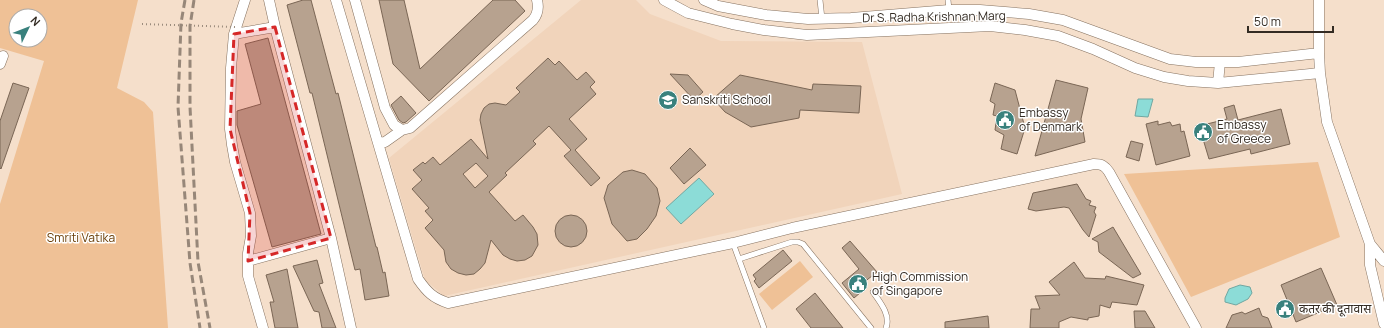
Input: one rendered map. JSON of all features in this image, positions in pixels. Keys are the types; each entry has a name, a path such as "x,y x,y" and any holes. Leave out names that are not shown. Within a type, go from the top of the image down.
{"street":[{"path":"245,0 235,31 231,76 230,129 236,162 250,213 248,276 263,328"},
{"path":"269,0 331,238 351,328"},
{"path":"336,0 418,279 427,291 437,299 448,302 733,243 800,226 1087,165 1100,164 1109,172 1196,328"},
{"path":"355,0 385,108 394,125 402,130"},
{"path":"378,143 385,142 402,130 410,128 533,20 538,10 537,0"},
{"name":"Dr S. Radha Krishnan Marg","path":"664,0 688,13 732,24 764,30 806,35 990,26 1025,30 1058,36 1093,49 1134,68 1164,77 1188,81 1218,83 1320,73"},
{"name":"Dr S. Radha Krishnan Marg","path":"704,0 718,6 766,15 808,19 851,18 948,5 980,10 1029,14 1063,20 1170,59 1196,62 1238,62 1318,53"},
{"path":"1319,0 1318,53 1327,122 1370,244 1370,265 1384,324"},
{"path":"806,35 808,19"},
{"path":"235,31 276,27"},
{"path":"1218,83 1220,62"},
{"path":"248,261 331,238"},
{"path":"1370,244 1384,261"}],"lane":[{"path":"820,0 822,19"},
{"path":"739,259 792,242 803,244 871,328"},
{"path":"733,243 764,328"},
{"path":"873,292 886,312 888,321 886,328"}],"path":[{"path":"142,24 235,31"}],"highlighted area":[{"path":"275,27 331,238 248,261 250,213 230,129 234,34"}],"shaded area":[{"name":"Sanskriti School","path":"581,0 636,0 650,14 721,41 862,42 902,194 444,296 425,280 389,158"}],"green space":[{"name":"Smriti Vatika","path":"0,0 138,0 117,88 144,102 153,112 168,328 0,328 0,204 44,61 0,48"},
{"path":"1318,162 1340,237 1191,297 1124,174"},
{"path":"800,261 813,277 772,310 759,294"}],"water":[{"path":"1138,99 1153,99 1148,117 1135,116"},
{"path":"699,178 714,194 681,224 666,208"},
{"path":"1240,285 1250,287 1252,293 1248,299 1236,305 1225,302 1229,289"}],"building":[{"path":"303,0 311,0 336,94 338,93 376,247 383,273 385,272 389,296 365,300 360,269 355,270 312,93 310,93 287,5"},
{"path":"379,0 404,0 420,69 493,0 515,0 525,11 429,101 393,64"},
{"path":"268,38 321,234 272,247 237,125 237,111 261,104 245,44"},
{"path":"548,58 555,65 559,61 577,80 586,72 595,82 590,87 596,94 569,119 587,139 575,150 600,178 591,186 564,156 571,150 549,126 533,141 536,144 505,173 507,175 489,192 515,221 523,215 533,227 537,234 538,245 532,256 525,260 517,261 510,259 503,255 491,240 485,263 480,269 474,274 466,275 458,273 451,269 446,262 444,250 425,228 433,220 425,211 429,208 412,189 422,180 413,170 423,162 425,164 433,157 440,165 471,139 488,159 480,120 481,114 484,108 489,104 495,103 506,105 520,92 516,88","holes":["476,163 488,176 475,188 463,174"]},
{"path":"670,74 688,75 703,92 694,100"},
{"path":"740,75 812,90 813,84 861,86 859,113 800,110 799,118 751,127 725,112 716,102 715,97"},
{"path":"1056,80 1088,88 1081,119 1085,142 1035,156"},
{"path":"13,83 29,88 1,169 0,121"},
{"path":"995,83 1015,90 1025,128 1017,154 1001,149 1004,135 995,130 997,116 993,115 995,104 990,101"},
{"path":"401,96 416,113 403,123 399,120 391,105"},
{"path":"1234,105 1238,120 1281,109 1290,144 1251,154 1250,149 1209,159 1203,139 1210,137 1207,124 1227,119 1224,108"},
{"path":"1158,121 1158,125 1170,122 1172,126 1180,124 1181,132 1184,131 1190,156 1156,165 1146,124"},
{"path":"1131,141 1143,144 1139,161 1126,157"},
{"path":"690,148 706,165 684,184 670,168"},
{"path":"632,170 645,174 657,188 660,201 656,216 647,229 637,239 627,241 612,224 604,198 608,185 623,172"},
{"path":"1077,184 1086,199 1091,201 1089,205 1096,207 1094,212 1096,215 1089,237 1069,208 1064,207 1036,211 1028,209 1033,193"},
{"path":"571,215 580,218 584,222 587,231 584,240 580,244 571,247 562,244 558,240 555,231 558,222 562,218"},
{"path":"1113,227 1141,274 1133,278 1099,252 1098,242 1092,239"},
{"path":"850,241 877,272 863,283 867,287 854,298 842,283 859,269 842,248"},
{"path":"783,250 792,261 759,288 754,281 756,279 753,275"},
{"path":"317,260 323,283 319,284 336,328 322,328 319,312 314,311 293,266"},
{"path":"1074,262 1085,278 1105,279 1106,276 1144,285 1137,305 1112,302 1110,308 1100,305 1099,316 1088,318 1088,320 1071,317 1059,322 1059,328 1030,328 1031,309 1040,309 1035,296 1060,295 1049,282"},
{"path":"1321,268 1337,305 1296,322 1281,285"},
{"path":"287,269 298,328 275,328 270,302 274,302 266,275"},
{"path":"815,293 843,328 811,328 796,309"},
{"path":"1259,308 1262,316 1268,318 1272,328 1226,328 1232,315 1242,312 1245,314"},
{"path":"1134,311 1145,311 1155,328 1135,328"},
{"path":"988,316 989,328 945,328 945,322"}],"railway":[{"path":"185,0 181,23 178,107 190,263 200,328"},
{"path":"194,0 190,26 190,107 198,262 210,328"}],"place":[{"name":"Sanskriti School","path":"668,100"},
{"name":"Embassy of Denmark","path":"1005,120"},
{"name":"Embassy of Greece","path":"1203,132"},
{"name":"High Commission of Singapore","path":"858,284"},
{"name":"कतर की दूतावास","path":"1285,309"}]}
